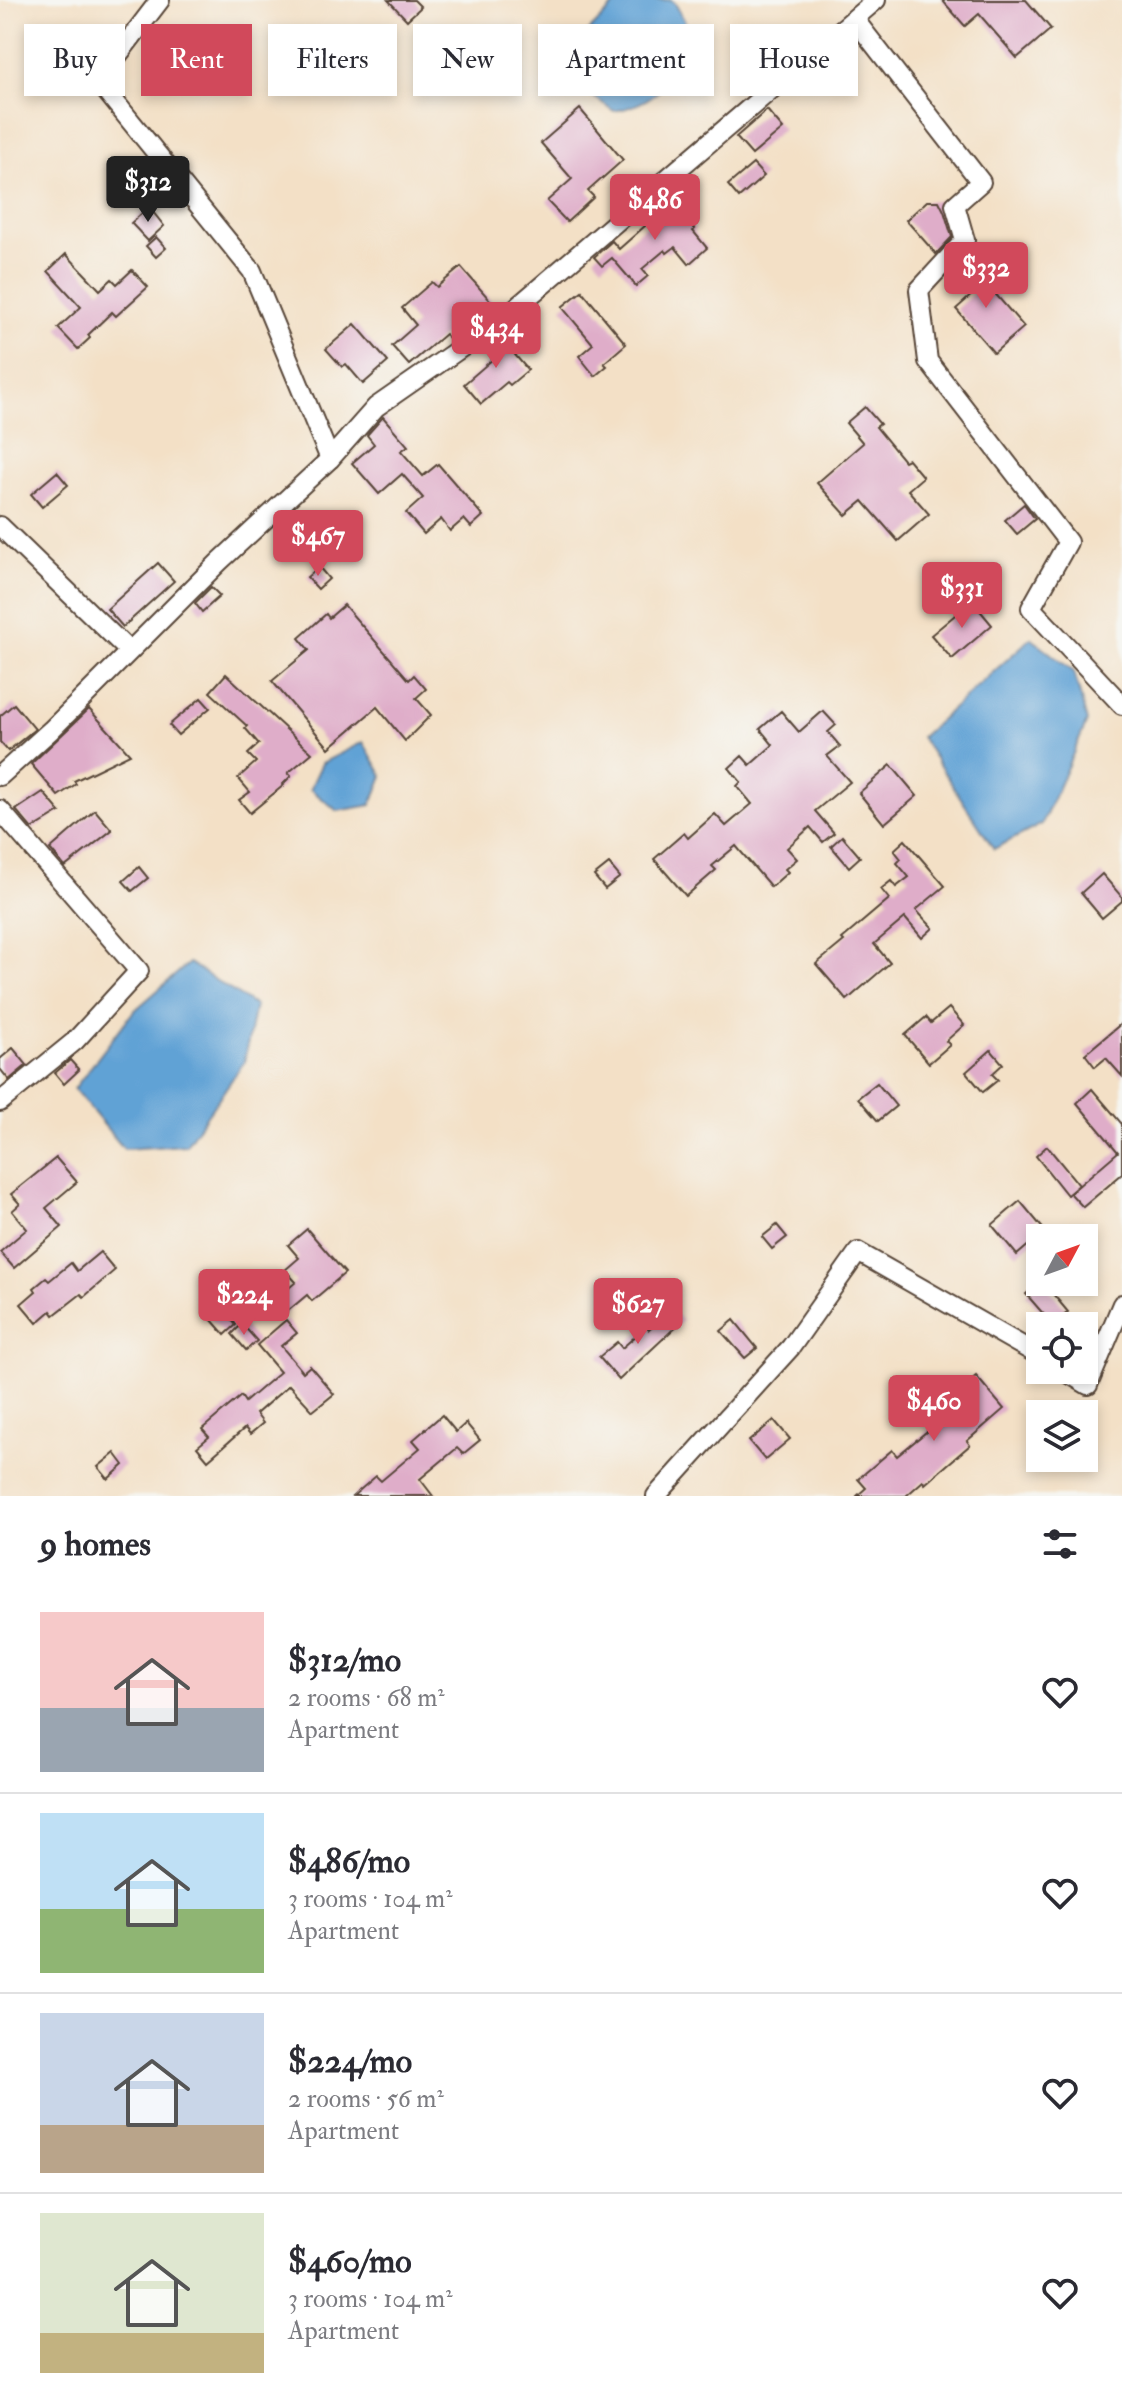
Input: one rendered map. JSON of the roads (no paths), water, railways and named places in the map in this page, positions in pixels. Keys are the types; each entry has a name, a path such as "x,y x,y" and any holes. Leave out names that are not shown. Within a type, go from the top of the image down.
{"street":[{"path":"160,0 98,81 252,271 330,459"},
{"path":"0,776 51,730 219,562 330,459 376,407 504,318 876,0"},
{"path":"855,20 981,182 955,205 965,240 919,290 928,361 1068,542 1031,608 1122,705"},
{"path":"0,526 129,651"},
{"path":"0,810 139,971 75,1041 0,1102"},
{"path":"656,1496 791,1347 858,1252 1026,1348"},
{"path":"1098,1361 1122,1304"}],"water":[{"path":"671,0 686,24 596,24 618,2"},
{"path":"592,96 653,96 629,108 614,111"},
{"path":"1031,638 1074,672 1087,722 1042,824 994,849 921,737"},
{"path":"363,742 383,776 371,805 338,811 310,789 322,763"},
{"path":"189,963 255,1006 244,1062 186,1145 124,1149 74,1089 133,1012"}]}
